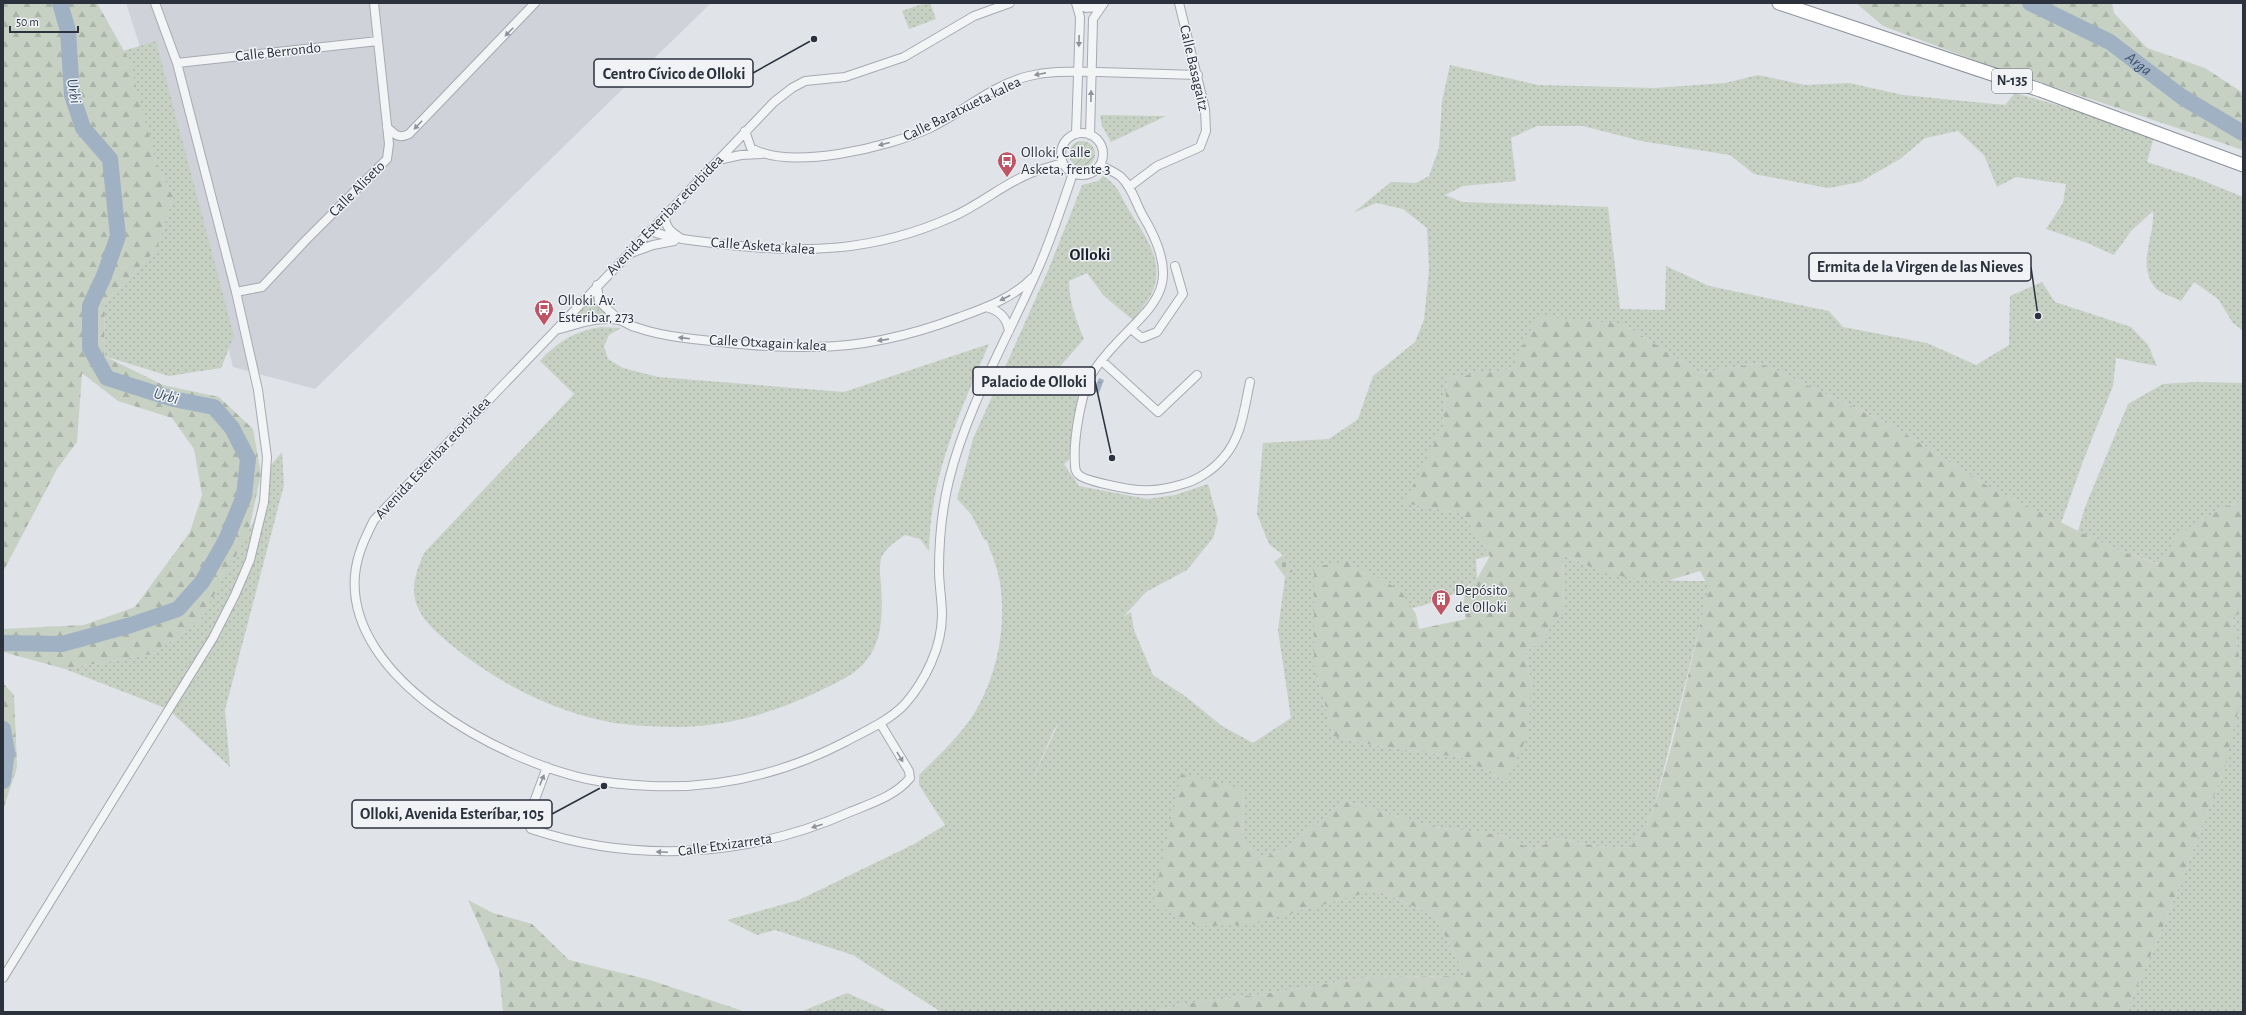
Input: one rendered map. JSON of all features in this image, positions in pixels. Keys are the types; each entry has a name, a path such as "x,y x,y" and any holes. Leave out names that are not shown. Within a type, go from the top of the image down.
{"highway":[{"name":"N-135","path":"1779,3 2040,90 2243,165"}],"street":[{"path":"3,978 214,638 250,560 264,502 267,457 258,390 236,292 177,63 155,3"},
{"path":"374,3 387,127 396,136 402,137 409,134 535,3"},
{"name":"Avenida Esteribar etorbidea","path":"1010,3 974,16 904,58 845,77 805,81 792,88 774,102 597,285 374,520 360,548 355,577 358,606 372,645 389,668 411,690 462,726 498,746 547,767 587,779 654,786 724,782 750,778 790,766 821,754 880,723 903,706 919,686 932,661 942,617 939,570 940,541 949,480 964,429 1036,274 1073,173"},
{"path":"1076,3 1086,8 1102,4"},
{"path":"1076,3 1080,17 1076,134"},
{"name":"Calle Basagaitz","path":"1129,187 1157,166 1200,147 1206,131 1205,109 1198,75 1179,3"},
{"path":"1090,135 1093,19 1102,4"},
{"name":"Calle Berrondo","path":"177,63 378,41"},
{"name":"Calle Baratxueta kalea","path":"718,160 741,155 762,154 810,156 845,154 892,142 930,128 973,102 1027,77 1058,71 1198,75"},
{"name":"Calle Aliseto","path":"236,292 262,287 306,240 385,162 389,153 387,127"},
{"path":"746,131 751,148 762,154"},
{"path":"1076,134 1090,135 1100,144 1103,151 1100,165 1091,173 1085,175 1073,173 1063,163 1061,156 1064,142 1076,134"},
{"name":"Calle Asketa kalea","path":"650,231 684,240 794,250 829,250 871,244 937,224 976,205 1030,173 1063,163"},
{"path":"1100,165 1121,177 1129,187 1136,205 1158,242 1162,256 1163,278 1154,303 1095,369 1084,391 1075,467 1078,474 1086,479 1141,490 1185,484 1204,475 1223,459 1239,435 1250,382"},
{"path":"665,214 665,224 669,230 684,240"},
{"name":"Calle Asketa kalea","path":"628,254 653,245 684,240"},
{"path":"1132,329 1142,338 1157,332 1183,294 1175,266"},
{"name":"Calle Otxagain kalea","path":"555,330 590,321 619,320 654,333 684,338 813,348 892,338 938,326 1008,297 1036,274"},
{"name":"Calle Otxagain kalea","path":"597,285 599,301 619,320"},
{"path":"986,307 993,308 1003,316 1008,322 1009,331"},
{"path":"1102,361 1158,412 1198,375"},
{"name":"Calle Etxizarreta","path":"547,767 527,821 531,829 586,844 663,852 749,845 830,822 901,789 910,778 909,770 880,723"}],"shaded area":[{"path":"126,3 711,3 315,389 233,367 203,245"}],"green space":[{"path":"3,3 97,3 129,60 157,165 173,197 157,249 105,302 104,356 163,385 219,397 253,429 261,474 248,534 199,622 152,654 65,669 3,652 3,629 84,625 135,607 190,532 202,495 194,449 172,418 118,401 82,373 77,442 57,469 3,572"},
{"path":"925,3 930,3 936,19 909,29 902,11"},
{"path":"1856,3 2112,3 2114,13 2147,48 2205,68 2243,93 2243,150 1977,61 1883,26"},
{"path":"156,41 234,336 221,368 169,376 104,356 105,302 157,249 173,197 157,165 123,51"},
{"path":"1450,65 1538,85 1655,88 1725,83 1758,75 1805,85 1849,83 1903,95 2005,105 2015,93 2155,133 2147,162 2199,179 2243,197 2243,331 2233,323 2218,299 2194,282 2181,301 2162,293 2154,286 2149,277 2147,268 2153,211 2131,231 2114,255 2087,243 2046,229 2063,203 2066,184 2016,177 1997,187 1984,155 1958,131 1925,138 1900,159 1860,182 1828,188 1754,174 1730,155 1641,141 1583,126 1537,126 1511,138 1516,181 1463,186 1445,195 1462,202 1608,207 1620,309 1665,310 1666,266 1709,286 1829,311 1843,327 1927,343 1976,365 2009,345 2010,296 2042,282 2055,302 2131,327 2148,345 2157,366 2116,358 2113,386 2085,456 2061,523 1989,487 1893,426 1760,363 1701,373 1623,324 1512,369 1447,378 1443,427 1405,503 1463,514 1490,556 1476,559 1477,579 1462,590 1444,598 1423,605 1377,616 1314,626 1314,671 1321,688 1333,736 1372,745 1463,758 1506,782 1531,684 1526,653 1544,637 1564,608 1562,554 1600,570 1635,578 1670,581 1711,581 1653,812 1630,848 1596,846 1558,838 1533,850 1502,835 1434,827 1345,801 1286,848 1260,860 1242,840 1244,789 1153,903 1340,899 1376,890 1434,915 1466,976 1369,977 1264,994 1187,1003 1151,1012 941,1012 853,955 775,930 757,935 727,920 799,900 914,844 945,825 919,785 919,775 961,732 975,713 987,689 996,660 1002,614 1002,598 999,577 986,539 985,541 971,514 957,499 973,439 1047,273 1082,185 1098,181 1103,176 1116,187 1152,250 1157,272 1151,295 1133,320 1104,296 1087,273 1069,281 1072,304 1084,339 1044,385 1059,396 1066,388 1079,387 1069,460 1064,464 1079,486 1147,499 1175,495 1208,484 1218,520 1213,538 1187,570 1146,592 1123,617 1131,612 1134,630 1153,675 1185,696 1222,726 1253,743 1291,718 1278,630 1285,577 1294,570 1283,555 1269,544 1257,514 1263,443 1329,439 1358,419 1373,376 1415,342 1424,320 1429,269 1427,228 1403,209 1376,203 1353,213 1391,182 1416,183 1429,176 1439,148 1442,101","holes":["1059,722 1030,785 1054,730"]},
{"path":"1100,115 1166,116 1111,142 1102,126"},
{"path":"1082,141 1091,145 1095,154 1091,163 1082,167 1073,163 1069,154 1073,145"},
{"path":"593,295 598,306 605,312 605,316 569,321"},
{"path":"1537,316 1623,324 1701,373 1760,363 1893,426 1989,487 2113,548 2158,564 2180,533 2223,508 2243,500 2243,609 2232,619 2243,676 2243,691 2223,773 2166,920 2126,1012 1151,1012 1187,1003 1264,994 1369,977 1466,976 1434,915 1376,890 1249,925 1196,926 1153,903 1181,774 1244,789 1242,840 1260,860 1286,848 1345,801 1434,827 1502,835 1533,850 1558,838 1596,846 1630,848 1653,812 1671,748 1709,587 1700,571 1667,581 1630,578 1602,572 1562,554 1564,608 1544,637 1526,653 1531,684 1529,732 1506,782 1463,758 1372,745 1333,736 1321,688 1314,671 1314,567 1347,561 1400,590 1416,614 1419,629 1466,619 1463,605 1466,589 1477,579 1490,556 1463,514 1404,503 1443,427 1447,378 1512,369"},
{"path":"601,327 621,328 609,335 604,346 608,359 623,368 658,377 844,392 989,344 948,445 935,497 929,551 920,539 905,535 884,552 880,562 882,598 881,625 874,649 867,660 858,669 845,678 806,697 746,718 682,727 623,724 570,712 527,694 487,671 468,658 441,636 425,619 419,610 414,596 416,574 424,553 574,394 540,361 553,348 567,338 583,331"},
{"path":"2195,382 2243,383 2243,500 2223,508 2181,533 2159,564 2113,548 2078,531 2085,507 2128,404 2163,384"},
{"path":"282,452 284,485 225,710 230,767 168,709 65,669 152,654 199,622 264,502 266,471"},
{"path":"1283,555 1294,570 1285,577 1274,562"},
{"path":"2243,609 2243,676 2232,619"},
{"path":"2243,678 2243,1012 2126,1012 2166,920 2223,773"},
{"path":"3,683 14,695 17,767 3,810"},
{"path":"468,900 493,913 532,924 569,960 650,980 746,1012 503,1012 499,970"},
{"path":"847,993 890,1012 800,1012"}],"water":[{"path":"1099,378 1104,380 1099,393 1094,391"}],"waterway":[{"name":"Urbi","path":"3,643 62,644 131,625 178,609 202,582 226,540 244,496 248,459 232,428 214,407 173,399 107,378 90,348 90,306 104,276 118,236 110,159 83,128 72,95 68,31 60,3"},
{"name":"Arga","path":"2030,3 2110,42 2182,97 2243,133"},
{"name":"Urbi","path":"3,729 7,752 3,781"}],"place":[{"name":"Centro Cívico de Olloki","path":"814,39"},
{"name":"Olloki, Calle Asketa, frente 3","path":"1007,178"},
{"name":"Ermita de la Virgen de las Nieves","path":"2038,316"},
{"name":"Olloki. Av. Esteribar, 273","path":"544,326"},
{"name":"Palacio de Olloki","path":"1112,458"},
{"name":"Depósito de Olloki","path":"1441,616"},
{"name":"Olloki, Avenida Esteríbar, 105","path":"604,786"}],"district":[{"name":"Olloki","path":"1090,254"}]}
